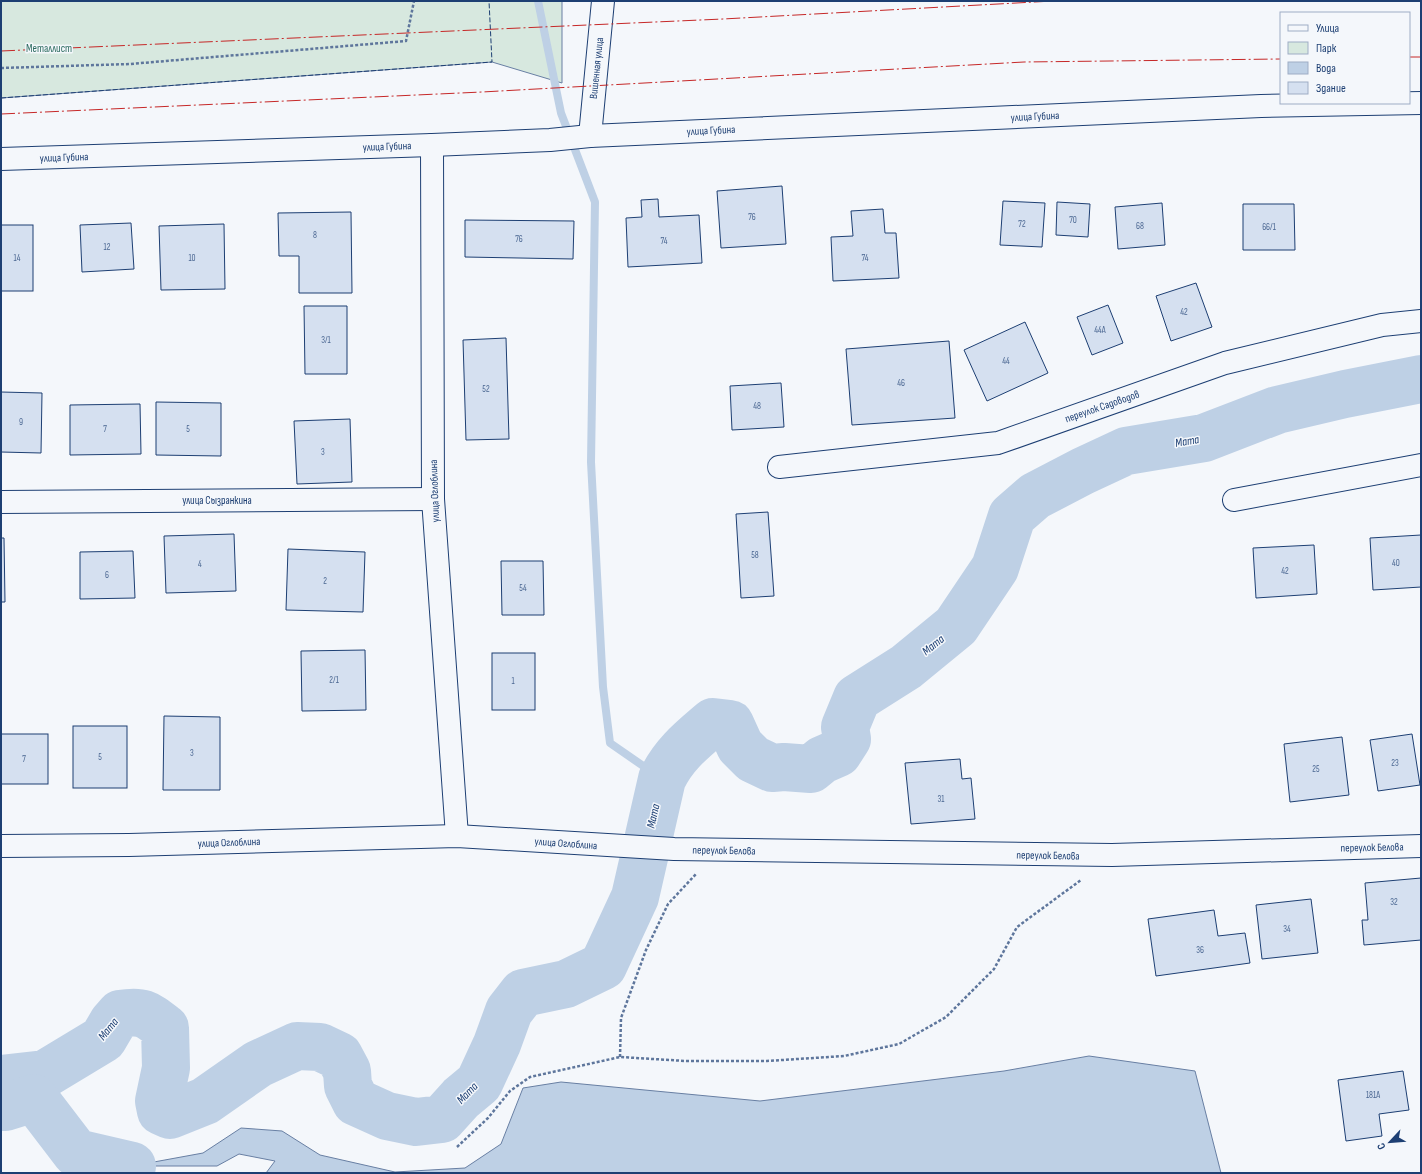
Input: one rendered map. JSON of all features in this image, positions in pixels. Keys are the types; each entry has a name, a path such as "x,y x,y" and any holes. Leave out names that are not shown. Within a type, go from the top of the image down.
{"street":[{"name":"Вишенная улица","path":"590,136 603,1"},
{"name":"улица Губина","path":"1410,103 1421,103"},
{"name":"улица Губина","path":"1,158 432,145 550,140 590,136 1261,106 1368,104"},
{"name":"улица Оглоблина","path":"432,145 433,499 457,836"},
{"name":"переулок Садоводов","path":"779,467 998,443 1225,363 1382,325 1421,320"},
{"path":"1234,500 1421,466"},
{"name":"улица Сызранкина","path":"1,502 433,499"},
{"name":"улица Оглоблина","path":"1,846 129,845 457,836 674,849"},
{"name":"переулок Белова","path":"674,849 1112,855 1421,846"}],"path":[{"path":"1,68 130,64 406,41 414,1"},
{"path":"620,1057 621,1018 646,950 668,904 718,850"},
{"path":"457,1147 488,1118 510,1092 530,1077 620,1057 686,1061 768,1061 844,1056 900,1044 946,1017 994,969 1017,927 1112,855"}],"green space":[{"name":"Металлист","path":"1,1 562,1 562,83 492,62 1,98"}],"water":[{"path":"1089,1056 1195,1071 1221,1173 266,1173 275,1161 239,1154 217,1166 132,1166 203,1153 241,1128 282,1131 320,1155 395,1172 465,1168 501,1144 523,1088 561,1082 760,1101 1004,1071"}],"building":[{"path":"782,186 786,244 721,248 717,191"},
{"path":"658,199 659,217 699,215 702,263 628,267 626,218 642,217 641,200"},
{"path":"1003,201 1045,203 1042,247 1000,245"},
{"path":"1057,202 1090,204 1088,237 1056,235"},
{"path":"1162,203 1165,245 1118,249 1115,207"},
{"path":"1243,204 1294,204 1295,250 1243,250"},
{"path":"883,209 885,233 896,233 899,278 833,281 831,237 853,236 851,211"},
{"path":"351,212 352,293 299,293 299,256 279,256 278,213"},
{"path":"465,220 574,221 573,259 465,257"},
{"path":"131,223 134,269 82,272 80,225"},
{"path":"224,224 225,289 161,290 159,226"},
{"path":"1,225 33,225 33,291 1,291"},
{"path":"1196,283 1212,327 1171,341 1156,296"},
{"path":"1108,305 1123,343 1092,355 1077,317"},
{"path":"304,306 347,306 347,374 305,374"},
{"path":"1025,322 1048,373 987,401 964,350"},
{"path":"506,338 509,439 466,440 463,340"},
{"path":"949,341 955,418 852,425 846,349"},
{"path":"781,383 784,427 732,430 730,386"},
{"path":"1,392 42,393 41,453 1,452"},
{"path":"156,402 221,403 221,456 156,455"},
{"path":"140,404 141,454 70,455 70,405"},
{"path":"350,419 352,482 297,484 294,421"},
{"path":"768,512 774,596 741,598 736,514"},
{"path":"234,534 236,591 166,593 164,536"},
{"path":"1421,535 1421,587 1373,590 1370,538"},
{"path":"1,538 4,538 5,602 1,602"},
{"path":"1314,545 1317,594 1256,598 1253,548"},
{"path":"288,549 365,552 363,612 286,610"},
{"path":"133,551 135,598 80,599 80,552"},
{"path":"501,561 543,561 544,615 502,615"},
{"path":"365,650 366,710 302,711 301,651"},
{"path":"492,653 535,653 535,710 492,710"},
{"path":"164,716 220,717 220,790 163,790"},
{"path":"73,726 127,726 127,788 73,788"},
{"path":"1,734 48,734 48,784 1,784"},
{"path":"1412,734 1420,785 1378,791 1370,740"},
{"path":"1342,737 1349,795 1290,802 1284,744"},
{"path":"960,759 962,779 971,778 975,819 911,824 905,763"},
{"path":"1421,878 1421,940 1364,945 1362,920 1368,920 1365,883"},
{"path":"1311,899 1318,953 1262,959 1256,905"},
{"path":"1214,910 1218,936 1245,933 1250,963 1156,976 1148,919"},
{"path":"1403,1071 1409,1110 1379,1114 1382,1136 1346,1141 1338,1080"}],"waterway":[{"path":"538,1 561,113 595,202 591,462 603,687 610,743 662,779"},
{"name":"Мата","path":"1,1079 45,1074 103,1039 113,1022 120,1014 140,1013 149,1016 165,1028 166,1068 159,1101 161,1111 170,1115 205,1101 258,1064 297,1046 320,1047 339,1056 347,1071 348,1086 356,1102 387,1116 416,1122 442,1119 461,1098 479,1083 497,1044 509,1011 523,993 566,984 603,966 635,897 662,779 678,755 691,741 713,722 730,724 740,746 753,759 772,768 784,767 811,769 822,760 838,753 847,739 845,727 857,698 906,667 956,626 995,568 1012,516 1035,496 1126,451 1204,438 1277,410 1345,394 1421,379"},
{"path":"1,1106 5,1107 34,1098 76,1153 132,1166"}],"fence":[{"path":"1,98 492,62 489,1"}],"power":[{"path":"1,51 723,19 1053,1"},
{"path":"1410,57 1421,57"},
{"path":"1,114 482,92 1024,62 1280,59"}]}
